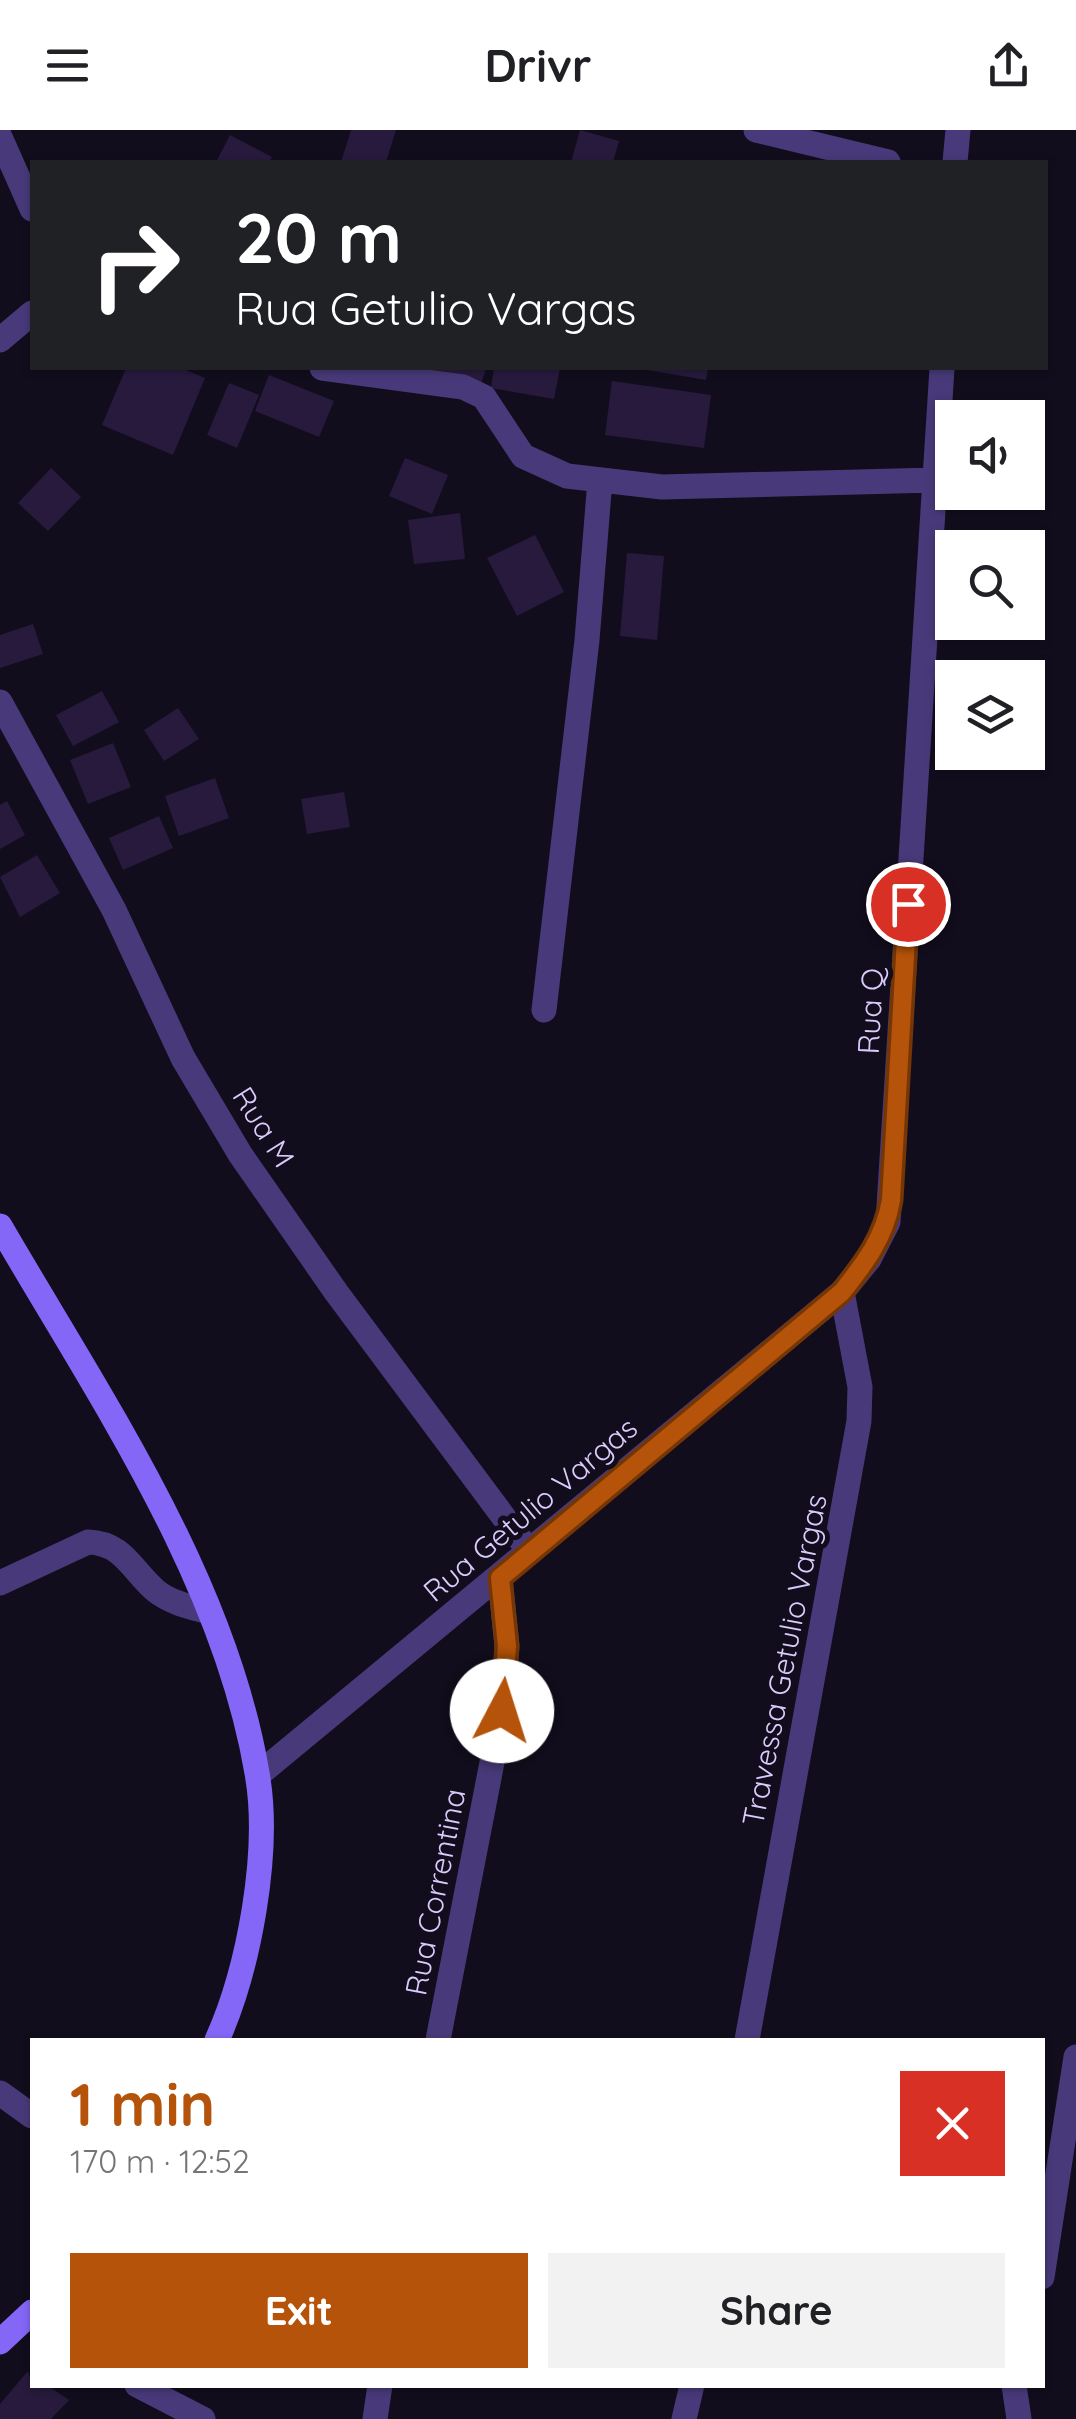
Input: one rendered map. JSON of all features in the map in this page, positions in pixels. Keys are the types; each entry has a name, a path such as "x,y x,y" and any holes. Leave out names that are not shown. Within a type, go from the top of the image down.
{"main road":[{"path":"0,1226 139,1464 224,1645 258,1775 252,1930 217,2038"},
{"path":"0,2342 30,2317"}],"street":[{"path":"756,130 880,160"},
{"path":"955,160 958,130"},
{"path":"0,137 30,204"},
{"path":"0,340 30,315"},
{"path":"336,370 463,388 484,396 523,456 567,476 662,486 742,487 934,480 942,370"},
{"path":"544,1010 587,640 600,480"},
{"name":"Rua Q","path":"842,1292 869,1259 888,1222 891,1200 934,480"},
{"name":"Rua M","path":"0,702 114,910 183,1058 240,1154 336,1292 529,1551"},
{"name":"Rua Getulio Vargas","path":"258,1775 842,1292"},
{"name":"Travessa Getulio Vargas","path":"747,2038 859,1420 860,1388 842,1292"},
{"path":"0,1583 88,1542 99,1542 120,1551 156,1591 208,1612"},
{"name":"Rua Correntina","path":"438,2038 502,1711 507,1646 500,1578"},
{"path":"1045,2257 1076,2057"},
{"path":"0,2093 30,2115"},
{"path":"143,2388 203,2419"},
{"path":"375,2419 380,2388"},
{"path":"684,2419 691,2388"},
{"path":"1014,2388 1019,2419"}],"building":[{"path":"351,130 396,130 387,160 342,160"},
{"path":"580,130 619,141 614,160 572,160"},
{"path":"230,135 272,157 270,160 217,160"},
{"path":"125,370 186,370 205,378 173,455 102,425"},
{"path":"426,370 485,370 481,385"},
{"path":"494,370 560,370 554,399 491,388"},
{"path":"647,370 708,370 706,380"},
{"path":"269,375 334,401 319,437 255,411"},
{"path":"612,381 711,395 704,448 605,435"},
{"path":"229,383 259,395 237,448 207,435"},
{"path":"405,458 448,475 432,514 389,496"},
{"path":"51,468 81,497 48,531 18,503"},
{"path":"460,513 465,559 414,564 408,520"},
{"path":"535,535 564,592 517,616 487,558"},
{"path":"627,553 664,556 657,640 620,636"},
{"path":"33,624 43,654 0,668 0,635"},
{"path":"102,691 119,722 73,746 56,715"},
{"path":"178,708 199,739 164,761 144,730"},
{"path":"113,743 131,787 88,804 70,760"},
{"path":"215,778 229,818 179,836 165,796"},
{"path":"344,792 350,827 307,834 301,799"},
{"path":"7,801 25,835 0,849 0,805"},
{"path":"159,816 173,848 123,870 109,838"},
{"path":"37,855 60,893 20,917 0,877"},
{"path":"28,2371 30,2388 51,2388 69,2400 51,2419 0,2419 0,2404"}],"route":[{"path":"502,1711 507,1646 500,1578 842,1292 869,1259 888,1222 908,904"}]}
